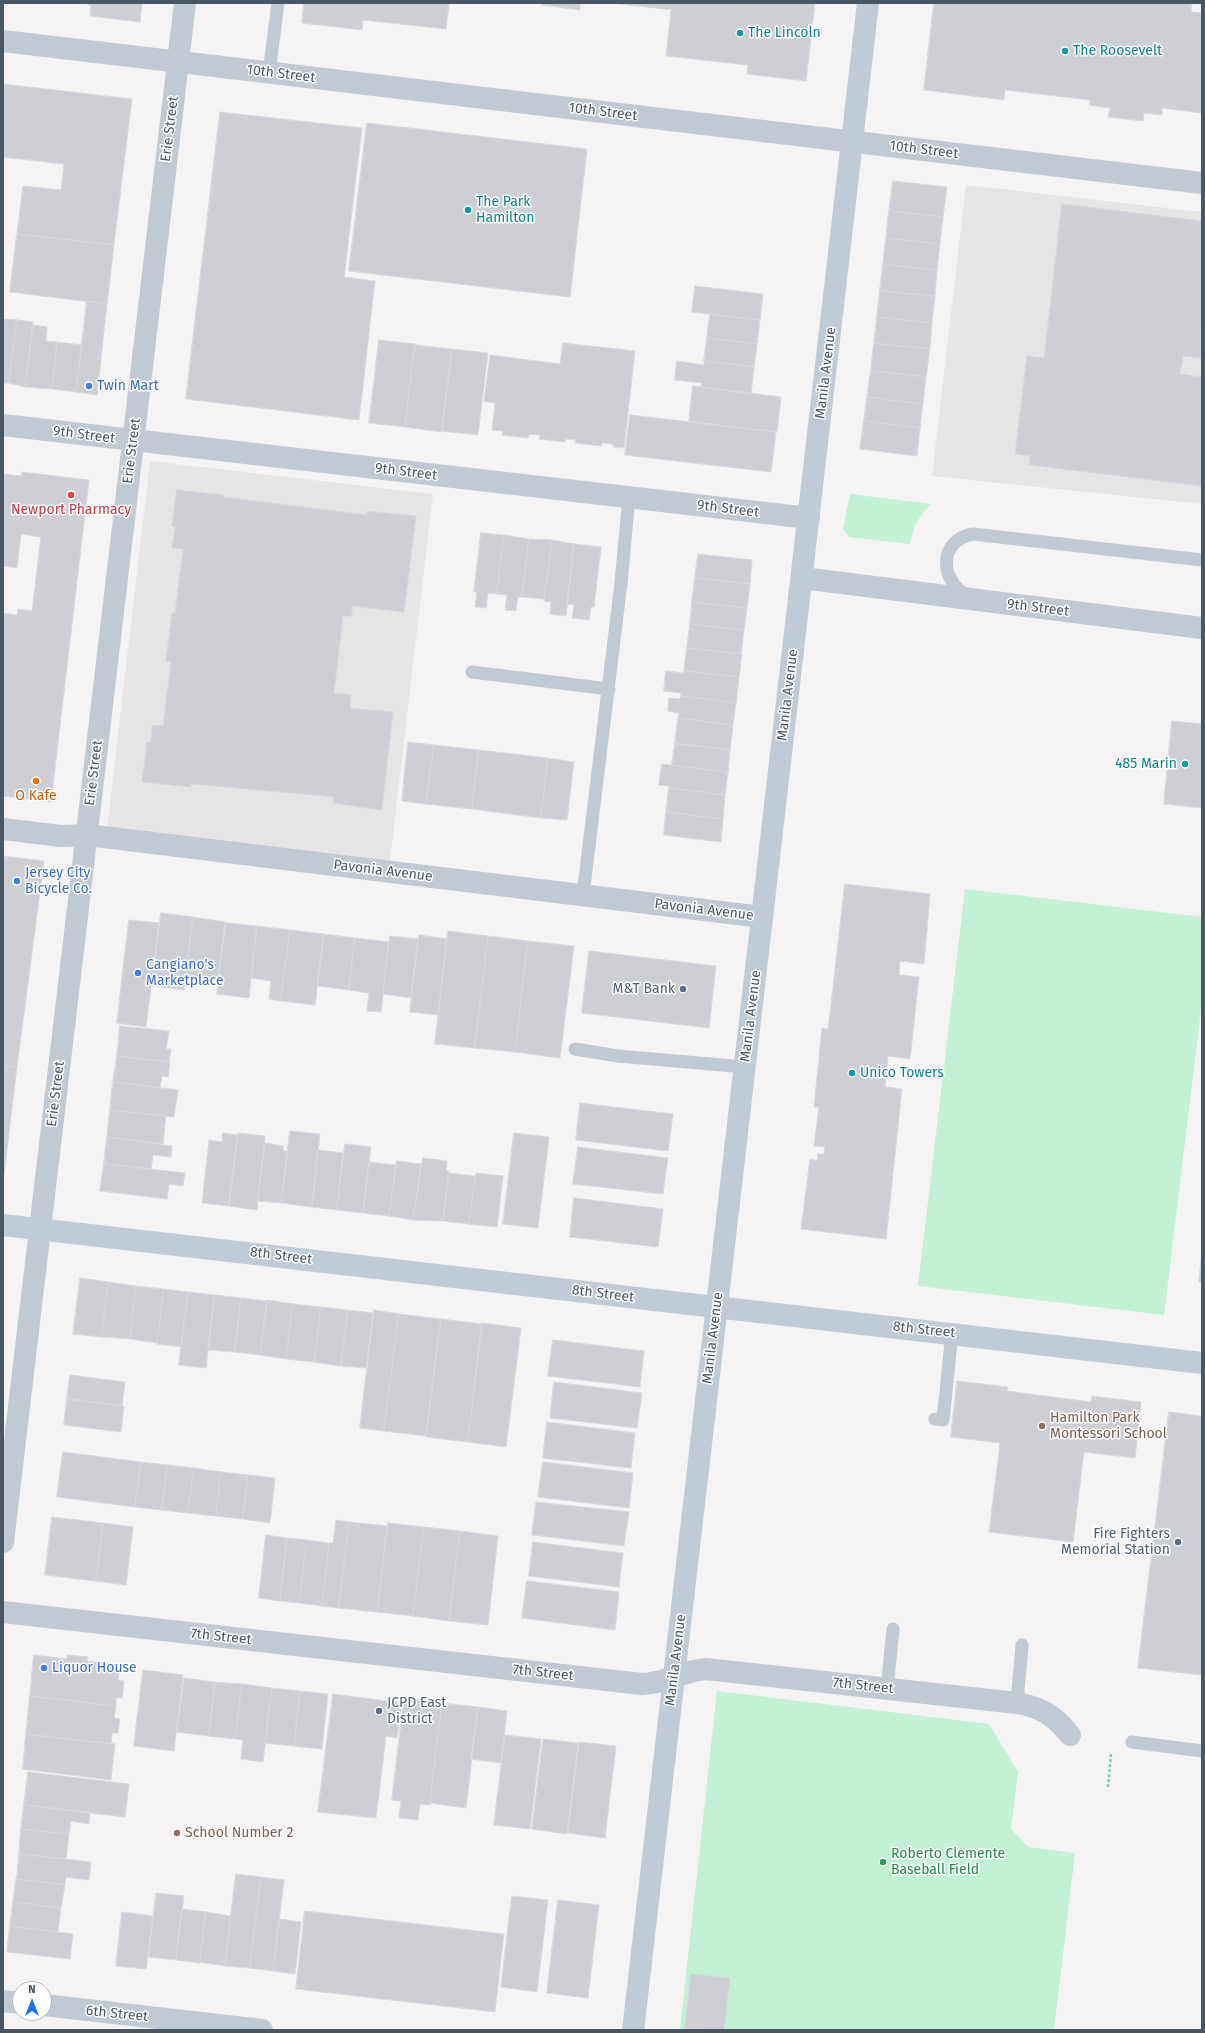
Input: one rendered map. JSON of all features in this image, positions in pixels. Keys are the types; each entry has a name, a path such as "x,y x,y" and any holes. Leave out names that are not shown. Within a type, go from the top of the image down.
{"street":[{"name":"Erie Street","path":"3,1542 185,3"},
{"name":"Manila Avenue","path":"633,2030 868,3"},
{"name":"10th Street","path":"3,41 1202,183"},
{"name":"9th Street","path":"3,425 809,518"},
{"name":"9th Street","path":"802,578 1202,628"},
{"name":"Pavonia Avenue","path":"3,829 61,836 87,835 762,917"},
{"name":"8th Street","path":"3,1225 40,1228 1202,1363"},
{"name":"7th Street","path":"3,1612 642,1684 665,1682 674,1676 695,1670 706,1669 1017,1702 1042,1710 1052,1715 1070,1735"},
{"name":"6th Street","path":"52,2006 262,2030"}],"lane":[{"path":"269,73 278,3"},
{"path":"583,895 609,689 629,498"},
{"path":"976,600 958,590 947,573 946,564 951,547 965,536 973,534 1202,560"},
{"path":"472,672 609,689"},
{"path":"575,1049 618,1056 745,1067"},
{"path":"934,1419 943,1420 952,1333"},
{"path":"887,1689 893,1629"},
{"path":"1017,1702 1022,1645"},
{"path":"1132,1742 1202,1751"}],"path":[{"path":"1108,1787 1112,1747"}],"shaded area":[{"path":"966,185 1202,212 1202,504 932,476"},
{"path":"150,461 433,494 388,878 105,846"}],"green space":[{"path":"850,494 931,504 917,522 910,544 849,537 843,529"},
{"path":"965,889 1202,917 1202,1002 1164,1315 918,1286"},
{"name":"Roberto Clemente Baseball Field","path":"717,1691 989,1724 1018,1772 1011,1829 1028,1847 1075,1853 1054,2030 680,2030"}],"building":[{"path":"88,3 142,3 140,22 90,16 91,5 88,5"},
{"path":"304,3 449,3 446,29 363,20 362,30 302,23"},
{"path":"542,3 580,3 580,10 542,5"},
{"name":"The Lincoln","path":"612,3 815,3 806,81 747,74 748,65 666,56 671,10"},
{"name":"The Roosevelt","path":"934,3 1192,3 1191,12 1202,13 1202,113 1162,108 1162,115 1144,113 1143,121 1108,117 1110,108 1089,105 1090,100 1005,90 1004,100 924,90"},
{"path":"3,84 132,99 114,245 17,234 23,186 61,190 64,164 3,157"},
{"path":"220,112 362,128 344,277 375,281 359,420 186,399"},
{"name":"The Park Hamilton","path":"367,123 587,149 570,297 349,271"},
{"path":"893,181 947,187 943,217 889,211"},
{"path":"1062,204 1202,221 1201,358 1183,356 1180,374 1202,377 1202,486 1029,465 1030,456 1015,454 1027,356 1044,358"},
{"path":"889,211 943,217 940,244 886,238"},
{"path":"17,234 114,245 107,304 10,292"},
{"path":"886,238 940,244 937,270 883,264"},
{"path":"883,264 937,270 935,296 880,291"},
{"path":"695,286 763,294 760,320 692,312"},
{"path":"880,291 935,296 932,323 877,317"},
{"path":"87,301 107,304 97,395 76,392"},
{"path":"710,314 760,320 757,344 707,338"},
{"path":"877,317 932,323 930,349 874,343"},
{"path":"3,319 17,320 9,383 3,383"},
{"path":"17,320 33,322 25,387 9,383"},
{"path":"33,325 47,327 46,341 57,342 52,389 25,387"},
{"path":"707,338 757,344 754,367 704,361"},
{"path":"379,340 415,344 405,427 369,423"},
{"path":"57,342 82,345 76,392 52,389"},
{"path":"563,343 635,351 624,448 613,447 613,444 602,443 601,446 575,443 576,440 566,439 565,442 539,439 540,435 529,434 528,438 502,435 503,431 492,430 495,403 484,401 490,355 560,364"},
{"path":"874,343 930,349 926,377 871,371"},
{"path":"415,345 452,349 442,432 405,427"},
{"path":"452,349 488,353 478,435 442,431"},
{"path":"677,361 704,365 704,361 754,367 751,394 701,387 702,383 675,380"},
{"path":"871,371 926,377 923,404 867,397"},
{"path":"693,386 781,397 777,432 689,421"},
{"path":"867,397 923,404 920,428 864,421"},
{"path":"630,415 776,432 771,472 625,455"},
{"path":"864,421 920,428 917,456 860,449"},
{"path":"22,472 89,480 51,802 3,796 3,613 17,615 18,609 32,611 41,537 21,534 17,568 3,566 3,474 21,476"},
{"path":"177,490 367,515 367,511 416,516 404,612 352,606 352,616 343,616 334,693 351,695 350,708 393,712 382,810 334,803 334,797 191,784 191,787 142,782 147,742 151,743 152,725 163,726 171,662 166,661 172,613 175,613 183,549 172,548 175,527 172,526"},
{"path":"481,533 504,535 497,594 488,593 486,608 475,607 477,592 474,592"},
{"path":"504,535 529,539 522,597 518,597 516,611 505,610 507,595 497,594"},
{"path":"529,539 552,540 544,599 522,597"},
{"path":"552,540 574,544 566,616 550,614 551,602 544,601"},
{"path":"574,544 601,547 594,607 591,607 589,620 572,618 574,605 567,604"},
{"path":"698,554 752,560 750,584 695,578"},
{"path":"695,578 750,584 747,608 692,602"},
{"path":"692,602 747,608 744,630 690,624"},
{"path":"690,624 744,630 741,654 687,648"},
{"path":"687,648 742,654 739,677 684,671"},
{"path":"666,671 684,673 684,671 739,677 736,703 681,696 681,693 664,691"},
{"path":"681,696 736,703 733,725 678,718 679,713 668,711 669,698 680,699"},
{"path":"678,718 733,725 730,750 675,744"},
{"name":"485 Marin","path":"1172,721 1202,724 1202,808 1164,804"},
{"path":"408,742 434,745 426,804 402,801"},
{"path":"675,743 730,750 728,772 672,765"},
{"path":"434,745 479,750 472,809 426,804"},
{"path":"479,750 548,758 541,818 472,809"},
{"path":"548,758 574,762 567,820 541,818"},
{"path":"662,764 728,772 725,795 669,788 670,786 659,785"},
{"path":"669,788 725,795 723,819 666,812"},
{"path":"666,812 723,819 721,842 664,835"},
{"path":"3,856 44,861 17,1067 3,1066"},
{"name":"Unico Towers","path":"845,884 930,894 924,964 900,961 899,975 919,977 910,1059 888,1056 885,1087 902,1089 886,1239 801,1229 810,1159 817,1161 818,1154 824,1154 825,1147 814,1146 819,1107 814,1107 822,1028 828,1029"},
{"path":"161,913 193,917 184,990 152,986"},
{"path":"193,917 225,922 218,979 186,975"},
{"name":"Cangiano's Marketplace","path":"129,920 159,923 146,1027 117,1023"},
{"path":"226,923 257,926 249,998 217,994"},
{"path":"257,926 290,930 281,1001 269,999 271,981 251,978"},
{"path":"290,930 324,934 315,1005 281,1001"},
{"path":"448,931 488,936 475,1048 435,1044"},
{"path":"324,934 355,938 349,990 317,986"},
{"path":"419,935 447,939 438,1015 410,1012"},
{"path":"390,936 418,939 411,998 383,994"},
{"path":"488,936 528,941 515,1052 475,1048"},
{"path":"355,938 389,942 381,1012 367,1011 369,993 349,990"},
{"path":"528,941 574,946 560,1058 515,1052"},
{"path":"589,951 716,966 709,1028 582,1013"},
{"path":"120,1026 169,1031 166,1049 171,1049 169,1062 117,1056"},
{"path":"117,1056 170,1062 168,1077 162,1076 160,1088 113,1082"},
{"path":"3,1066 17,1067 3,1183"},
{"path":"113,1082 178,1090 174,1117 110,1110"},
{"path":"580,1103 673,1114 668,1151 576,1140"},
{"path":"110,1110 166,1116 163,1144 107,1137"},
{"path":"290,1131 320,1134 312,1207 281,1203"},
{"path":"223,1133 238,1135 229,1206 202,1203 209,1140 222,1142"},
{"path":"238,1133 265,1136 257,1210 229,1206"},
{"path":"514,1133 549,1137 538,1228 503,1224"},
{"path":"107,1137 172,1146 171,1157 153,1155 151,1169 104,1164"},
{"path":"265,1143 283,1146 283,1151 288,1151 281,1203 258,1201"},
{"path":"345,1144 371,1147 363,1213 337,1210"},
{"path":"578,1147 668,1158 663,1194 573,1184"},
{"path":"318,1150 343,1153 337,1210 312,1207"},
{"path":"423,1158 447,1161 446,1171 449,1171 443,1221 413,1220"},
{"path":"397,1161 421,1164 413,1220 389,1216"},
{"path":"369,1162 396,1165 389,1216 363,1213"},
{"path":"104,1164 185,1173 183,1186 169,1184 167,1199 100,1191"},
{"path":"449,1173 475,1176 469,1224 443,1221"},
{"path":"476,1173 503,1176 497,1227 469,1224"},
{"path":"574,1198 663,1209 658,1247 570,1237"},
{"path":"1202,1250 1202,1282 1199,1282"},
{"path":"80,1278 108,1282 102,1337 73,1334"},
{"path":"108,1282 136,1286 130,1339 102,1337"},
{"path":"136,1286 164,1289 157,1343 130,1339"},
{"path":"164,1289 188,1292 181,1347 157,1344"},
{"path":"188,1292 215,1295 206,1368 179,1365"},
{"path":"215,1295 241,1298 235,1352 208,1350"},
{"path":"241,1298 267,1301 260,1355 235,1352"},
{"path":"267,1300 293,1304 286,1359 260,1355"},
{"path":"293,1304 321,1307 314,1362 286,1359"},
{"path":"321,1307 348,1310 341,1366 314,1362"},
{"path":"348,1310 373,1313 366,1368 341,1366"},
{"path":"374,1310 399,1314 384,1431 360,1428"},
{"path":"399,1314 441,1319 426,1436 384,1431"},
{"path":"441,1319 482,1324 468,1442 426,1437"},
{"path":"482,1323 521,1328 506,1447 468,1442"},
{"path":"553,1340 644,1351 640,1387 548,1376"},
{"path":"70,1375 125,1382 122,1405 67,1399"},
{"path":"957,1381 1008,1387 1007,1391 1091,1402 1092,1396 1141,1402 1135,1458 1084,1452 1073,1542 989,1532 1000,1443 951,1437"},
{"path":"554,1382 642,1393 637,1428 550,1418"},
{"path":"67,1399 124,1406 121,1432 64,1425"},
{"name":"Fire Fighters Memorial Station","path":"1169,1412 1202,1416 1202,1675 1138,1668"},
{"path":"547,1422 635,1433 631,1468 543,1458"},
{"path":"63,1452 141,1462 135,1507 57,1497"},
{"path":"141,1462 167,1465 162,1510 135,1507"},
{"path":"543,1462 633,1473 629,1508 538,1497"},
{"path":"167,1465 194,1468 188,1513 162,1510"},
{"path":"194,1468 221,1472 216,1516 188,1513"},
{"path":"221,1472 248,1475 243,1519 216,1516"},
{"path":"248,1475 275,1478 270,1523 243,1519"},
{"path":"536,1502 629,1512 624,1546 532,1535"},
{"path":"52,1517 103,1523 96,1581 45,1575"},
{"path":"336,1520 349,1522 339,1608 322,1606 329,1543 333,1543"},
{"path":"349,1522 387,1526 377,1612 339,1608"},
{"path":"103,1523 133,1527 126,1585 96,1581"},
{"path":"388,1523 424,1527 413,1616 377,1612"},
{"path":"424,1527 460,1531 449,1621 413,1616"},
{"path":"460,1531 498,1536 488,1625 449,1621"},
{"path":"266,1535 287,1538 280,1601 259,1598"},
{"path":"287,1538 307,1540 299,1603 280,1601"},
{"path":"307,1540 329,1543 322,1606 299,1603"},
{"path":"533,1542 623,1553 619,1587 529,1576"},
{"path":"527,1581 619,1592 615,1630 522,1618"},
{"path":"34,1655 67,1659 67,1655 88,1657 87,1661 120,1665 118,1680 124,1681 122,1698 116,1698 116,1706 30,1696"},
{"path":"143,1670 183,1675 174,1751 134,1746"},
{"path":"184,1678 215,1682 209,1736 177,1732"},
{"path":"215,1682 242,1684 235,1739 209,1736"},
{"path":"242,1684 272,1688 263,1762 241,1759 243,1740 235,1739"},
{"path":"272,1688 300,1691 294,1746 265,1743"},
{"path":"300,1691 328,1694 322,1749 294,1746"},
{"path":"333,1694 402,1703 397,1738 386,1736 376,1818 318,1812"},
{"path":"30,1696 116,1706 114,1718 120,1719 118,1733 112,1733 111,1744 26,1734"},
{"path":"404,1698 442,1703 430,1805 420,1804 418,1820 399,1818 401,1801 392,1800"},
{"path":"442,1703 478,1707 466,1808 430,1803"},
{"path":"478,1707 507,1711 501,1763 471,1759"},
{"path":"26,1734 115,1744 111,1780 23,1769"},
{"path":"505,1735 541,1739 530,1829 494,1825"},
{"path":"543,1739 578,1743 567,1834 532,1829"},
{"path":"579,1742 616,1746 605,1838 568,1833"},
{"path":"28,1772 129,1784 125,1817 24,1805"},
{"path":"24,1805 90,1812 89,1824 71,1821 69,1834 21,1829"},
{"path":"21,1829 69,1834 66,1859 19,1854"},
{"path":"19,1854 91,1862 89,1880 66,1877 65,1885 17,1879"},
{"path":"236,1874 261,1877 250,1968 225,1966"},
{"path":"261,1877 284,1880 273,1971 250,1968"},
{"path":"16,1879 65,1885 61,1908 13,1902"},
{"path":"156,1893 184,1896 176,1960 149,1957"},
{"path":"512,1896 548,1900 537,1992 501,1987"},
{"path":"558,1900 599,1905 588,1998 547,1993"},
{"path":"13,1902 61,1908 58,1932 10,1926"},
{"path":"182,1909 206,1912 200,1963 176,1960"},
{"path":"305,1911 504,1934 495,2012 296,1989"},
{"path":"122,1912 153,1916 146,1969 116,1966"},
{"path":"206,1912 231,1916 225,1966 200,1962"},
{"path":"279,1919 301,1922 295,1974 273,1971"},
{"path":"10,1926 73,1934 70,1959 7,1952"},
{"path":"691,1974 730,1978 724,2030 685,2029"}],"place":[{"name":"The Lincoln","path":"740,33"},
{"name":"The Roosevelt","path":"1065,51"},
{"name":"The Park Hamilton","path":"468,210"},
{"name":"Twin Mart","path":"89,386"},
{"name":"Newport Pharmacy","path":"71,495"},
{"name":"485 Marin","path":"1185,764"},
{"name":"O Kafe","path":"36,781"},
{"name":"Jersey City Bicycle Co.","path":"17,881"},
{"name":"Cangiano's Marketplace","path":"138,973"},
{"name":"M&T Bank","path":"683,989"},
{"name":"Unico Towers","path":"852,1073"},
{"name":"Hamilton Park Montessori School","path":"1042,1426"},
{"name":"Fire Fighters Memorial Station","path":"1178,1542"},
{"name":"Liquor House","path":"44,1668"},
{"name":"JCPD East District","path":"379,1711"},
{"name":"School Number 2","path":"177,1833"},
{"name":"Roberto Clemente Baseball Field","path":"883,1862"}]}
